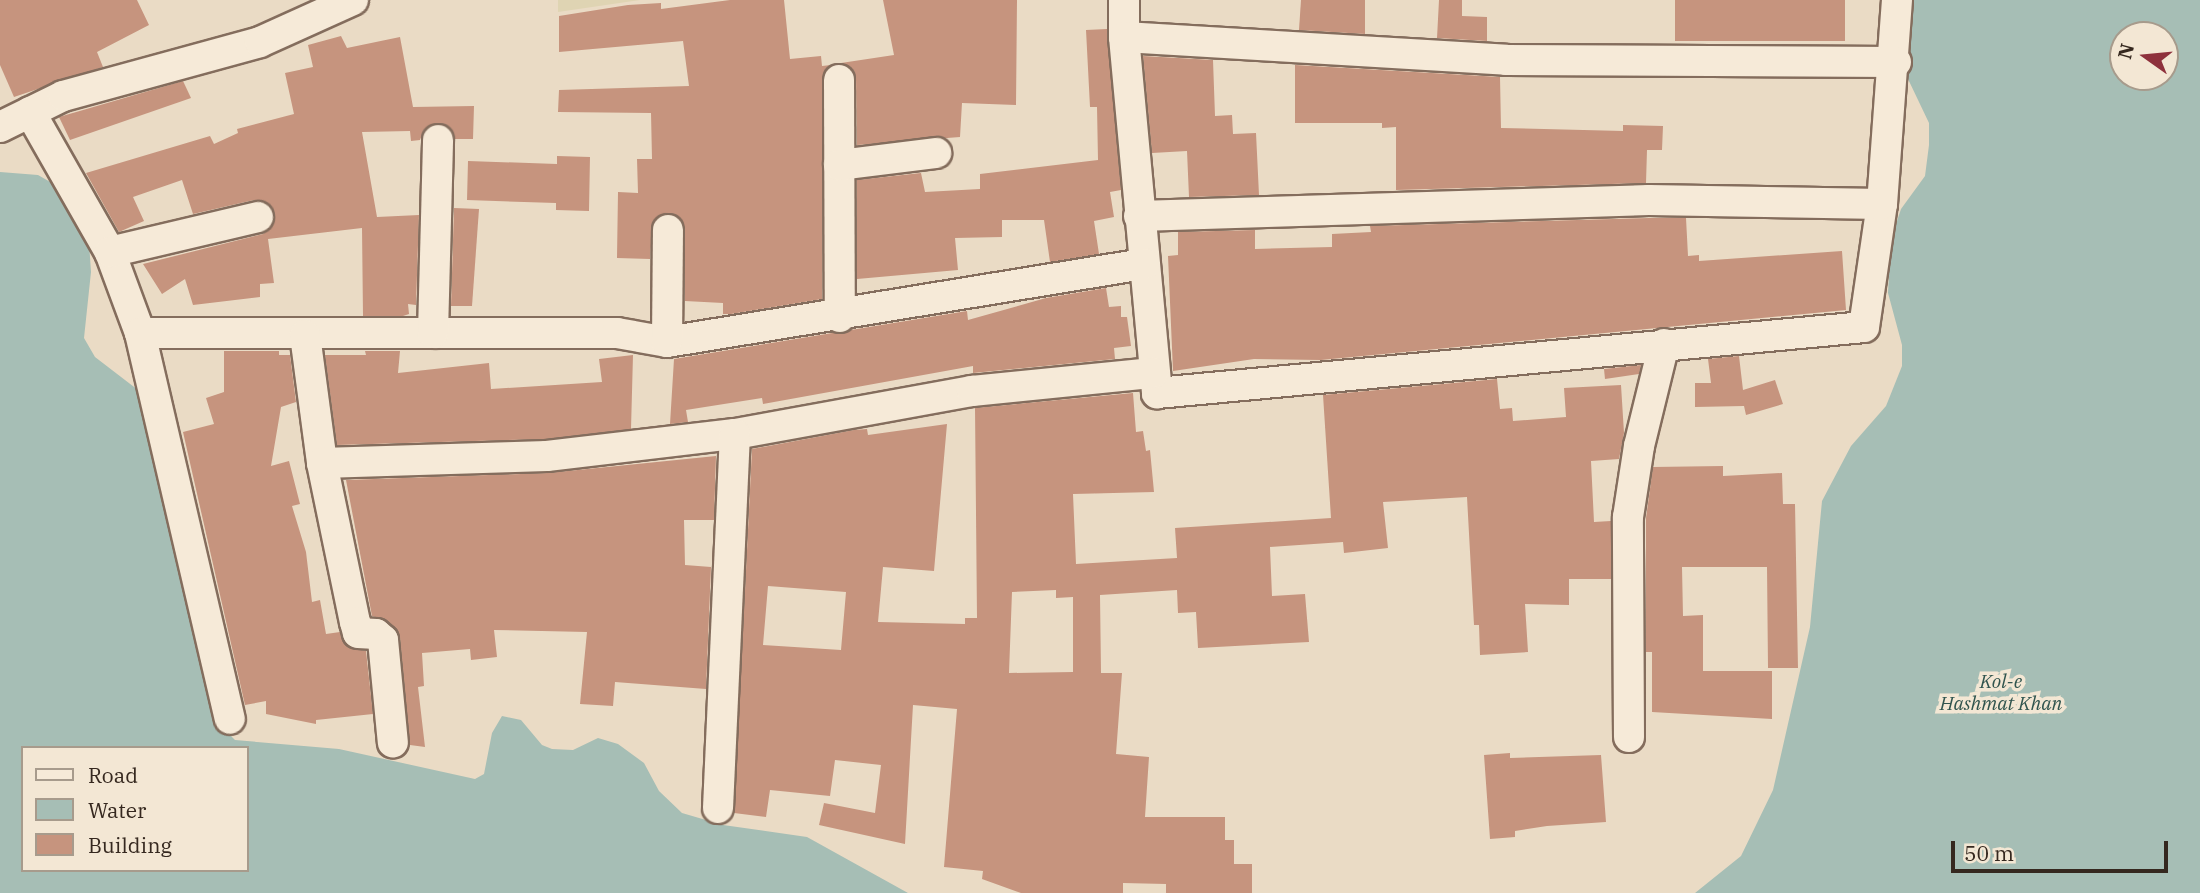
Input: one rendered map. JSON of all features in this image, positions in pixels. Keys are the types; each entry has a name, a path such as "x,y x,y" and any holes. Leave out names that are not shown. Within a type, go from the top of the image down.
{"street":[{"path":"0,127 62,96 261,42 353,0"},
{"path":"1124,0 1124,37 1139,216 1157,393 1864,327 1882,204 1896,62 1897,0"},
{"path":"1124,37 1506,60 1896,62"},
{"path":"839,80 840,317"},
{"path":"30,112 110,252 140,333 230,719"},
{"path":"433,332 438,140"},
{"path":"839,165 936,153"},
{"path":"1139,216 1649,200 1882,204"},
{"path":"110,252 258,217"},
{"path":"667,342 668,230"},
{"path":"140,333 617,333 667,342 840,317 1145,264"},
{"path":"305,335 322,463 358,633 376,634 383,640 393,743"},
{"path":"1629,737 1628,517 1639,446 1664,344"},
{"path":"322,463 547,456 735,434 972,391 1153,373"},
{"path":"718,807 735,434"}],"shaded area":[{"path":"558,0 640,0 558,12"}],"water":[{"name":"Kol-e Hashmat Khan","path":"1908,0 2200,0 2200,893 1695,893 1741,856 1773,790 1810,627 1822,501 1851,446 1886,406 1902,366 1902,345 1888,293 1891,239 1901,209 1925,176 1929,123 1908,79"},
{"path":"0,172 38,175 66,191 88,227 91,272 84,338 95,357 138,390 220,725 235,740 339,749 475,779 484,774 492,733 502,716 521,720 542,745 552,749 573,750 598,738 618,744 644,763 659,791 682,813 723,825 807,837 908,893 0,893"}],"building":[{"path":"0,0 137,0 149,25 97,52 103,67 14,97 0,65"},
{"path":"730,0 784,0 790,59 821,56 822,66 831,65 822,80 822,299 723,314 723,303 685,301 685,230 676,215 667,213 653,221 650,259 617,258 618,192 638,193 637,159 652,159 651,113 558,112 559,90 689,86 683,41 559,52 559,16 628,5 661,3 661,9"},
{"path":"883,0 1017,0 1016,105 962,103 960,137 857,145 856,79 854,71 841,63 894,55"},
{"path":"1301,0 1365,0 1365,34 1299,30"},
{"path":"1439,0 1462,0 1462,16 1487,17 1487,41 1437,38"},
{"path":"1675,0 1845,0 1845,41 1675,41"},
{"path":"1107,29 1121,190 1110,192 1114,217 1094,221 1099,254 1050,262 1044,220 1002,220 1002,237 955,238 958,270 857,279 857,180 921,173 925,192 980,189 980,174 1098,160 1097,107 1090,107 1086,30"},
{"path":"341,36 347,48 400,37 413,107 474,106 473,139 455,139 448,126 439,123 424,130 420,140 411,141 410,131 362,132 377,217 419,215 416,305 408,304 409,314 403,316 363,316 362,228 268,239 274,283 260,284 260,297 193,305 185,279 162,294 143,264 263,234 274,223 271,206 254,200 193,214 182,180 133,197 144,221 119,232 86,173 210,136 214,144 238,133 237,129 294,114 285,73 313,67 308,45"},
{"path":"1143,56 1213,60 1215,116 1232,115 1233,134 1256,133 1259,195 1189,197 1187,151 1152,153"},
{"path":"1295,65 1500,77 1501,128 1623,131 1623,125 1663,126 1662,150 1647,150 1646,183 1396,190 1396,127 1382,128 1382,123 1295,123"},
{"path":"183,81 191,98 70,140 59,117"},
{"path":"557,156 590,157 589,211 556,210 556,203 467,200 468,161 557,164"},
{"path":"454,208 479,209 472,306 451,306"},
{"path":"1686,218 1688,256 1699,255 1699,261 1842,251 1846,310 1321,360 1254,359 1173,371 1168,256 1178,255 1178,232 1255,230 1255,249 1332,247 1332,234 1371,232 1370,226"},
{"path":"1106,288 1109,307 1121,306 1121,317 1127,317 1131,346 1114,348 1115,359 973,373 973,366 763,404 762,398 686,410 688,422 670,424 674,359 967,311 968,320 1046,298"},
{"path":"224,351 279,351 279,355 290,355 296,402 281,407 271,466 289,461 300,504 292,506 306,552 312,602 320,600 326,634 340,632 348,647 366,651 373,714 316,720 316,724 266,714 266,701 245,705 183,432 214,424 206,398 224,392"},
{"path":"365,351 400,351 398,373 489,363 491,389 602,382 599,359 633,355 631,429 546,439 337,445 325,355 366,355"},
{"path":"1739,356 1743,390 1775,380 1783,404 1746,415 1744,406 1695,407 1695,383 1711,383 1708,359"},
{"path":"1641,365 1639,374 1605,379 1604,369"},
{"path":"1497,379 1500,409 1512,408 1513,421 1566,417 1564,388 1621,385 1624,433 1619,459 1591,461 1594,522 1611,521 1611,579 1569,579 1569,605 1525,604 1528,652 1480,655 1479,625 1474,625 1467,497 1383,502 1388,548 1344,553 1343,542 1270,547 1272,596 1305,594 1309,642 1198,648 1196,612 1178,613 1177,590 1100,595 1101,673 1122,673 1116,754 1149,757 1145,817 1225,817 1225,840 1234,840 1234,864 1252,864 1252,893 1166,893 1166,884 1123,883 1123,893 1021,893 982,879 983,871 944,867 957,709 913,705 905,844 819,825 824,803 875,813 881,765 835,760 830,796 770,790 766,817 734,813 752,449 854,430 867,429 868,435 947,424 934,571 883,567 878,622 965,624 965,618 977,618 975,408 1133,393 1136,432 1143,431 1146,451 1150,450 1154,492 1073,494 1076,564 1177,558 1175,528 1331,518 1323,395","holes":["768,586 846,592 841,650 763,645","1056,590 1056,598 1073,597 1073,672 1009,673 1012,592"]},
{"path":"716,456 714,520 684,520 685,565 711,567 706,689 615,682 613,706 580,704 587,632 494,630 497,657 471,660 470,649 422,653 424,686 418,687 425,747 410,745 400,638 387,621 372,616 346,480 548,473"},
{"path":"1723,466 1723,476 1782,473 1783,504 1795,504 1798,668 1768,668 1767,567 1682,567 1683,616 1703,615 1703,671 1772,671 1772,719 1652,712 1652,652 1646,652 1646,518 1653,467"},
{"path":"1510,753 1510,758 1601,755 1606,822 1547,826 1515,831 1515,837 1490,839 1484,755"}]}
